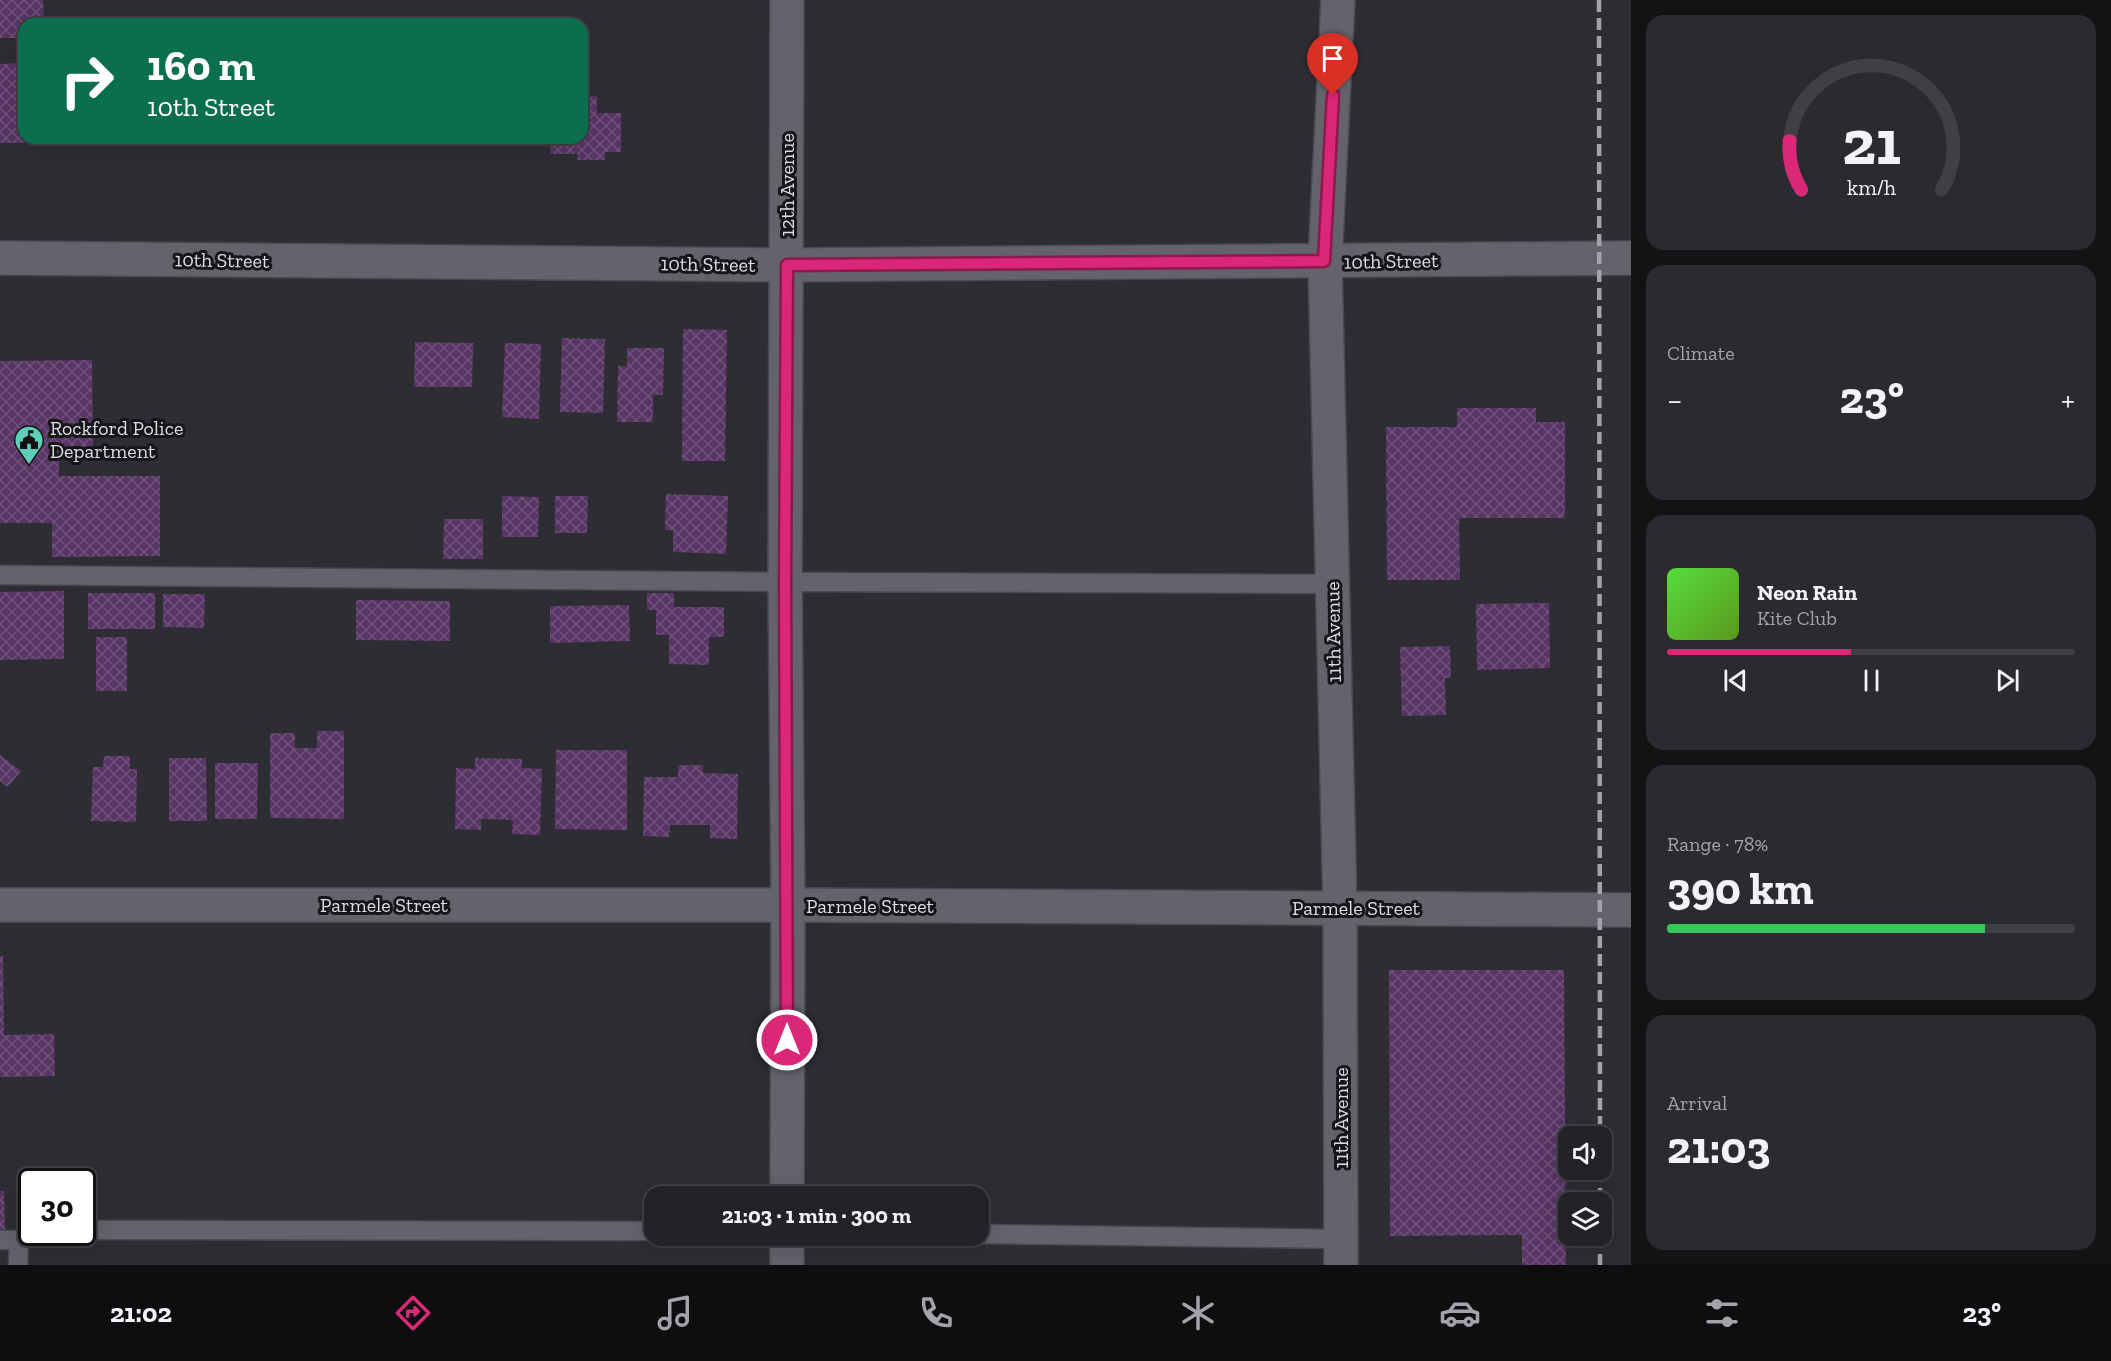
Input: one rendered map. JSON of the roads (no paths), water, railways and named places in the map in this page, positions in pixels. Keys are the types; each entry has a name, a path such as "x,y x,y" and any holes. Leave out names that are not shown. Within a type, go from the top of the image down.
{"street":[{"name":"12th Avenue","path":"787,0 785,582 788,905 787,1186"},
{"name":"11th Avenue","path":"1338,0 1324,261 1340,909 1341,1252"},
{"name":"10th Street","path":"0,258 787,265 1631,258"},
{"name":"Parmele Street","path":"0,905 788,905 1631,910"},
{"path":"787,1246 787,1265"}],"lane":[{"path":"0,575 1332,584"},
{"path":"96,1230 644,1231"},
{"path":"989,1235 1341,1252"},
{"path":"0,1240 18,1239"},
{"path":"18,1265 19,1246"}],"railway":[{"path":"1599,0 1600,1126"},
{"path":"1600,1180 1600,1192"},
{"path":"1600,1246 1600,1265"}],"place":[{"name":"Rockford Police Department","path":"29,466"}]}
